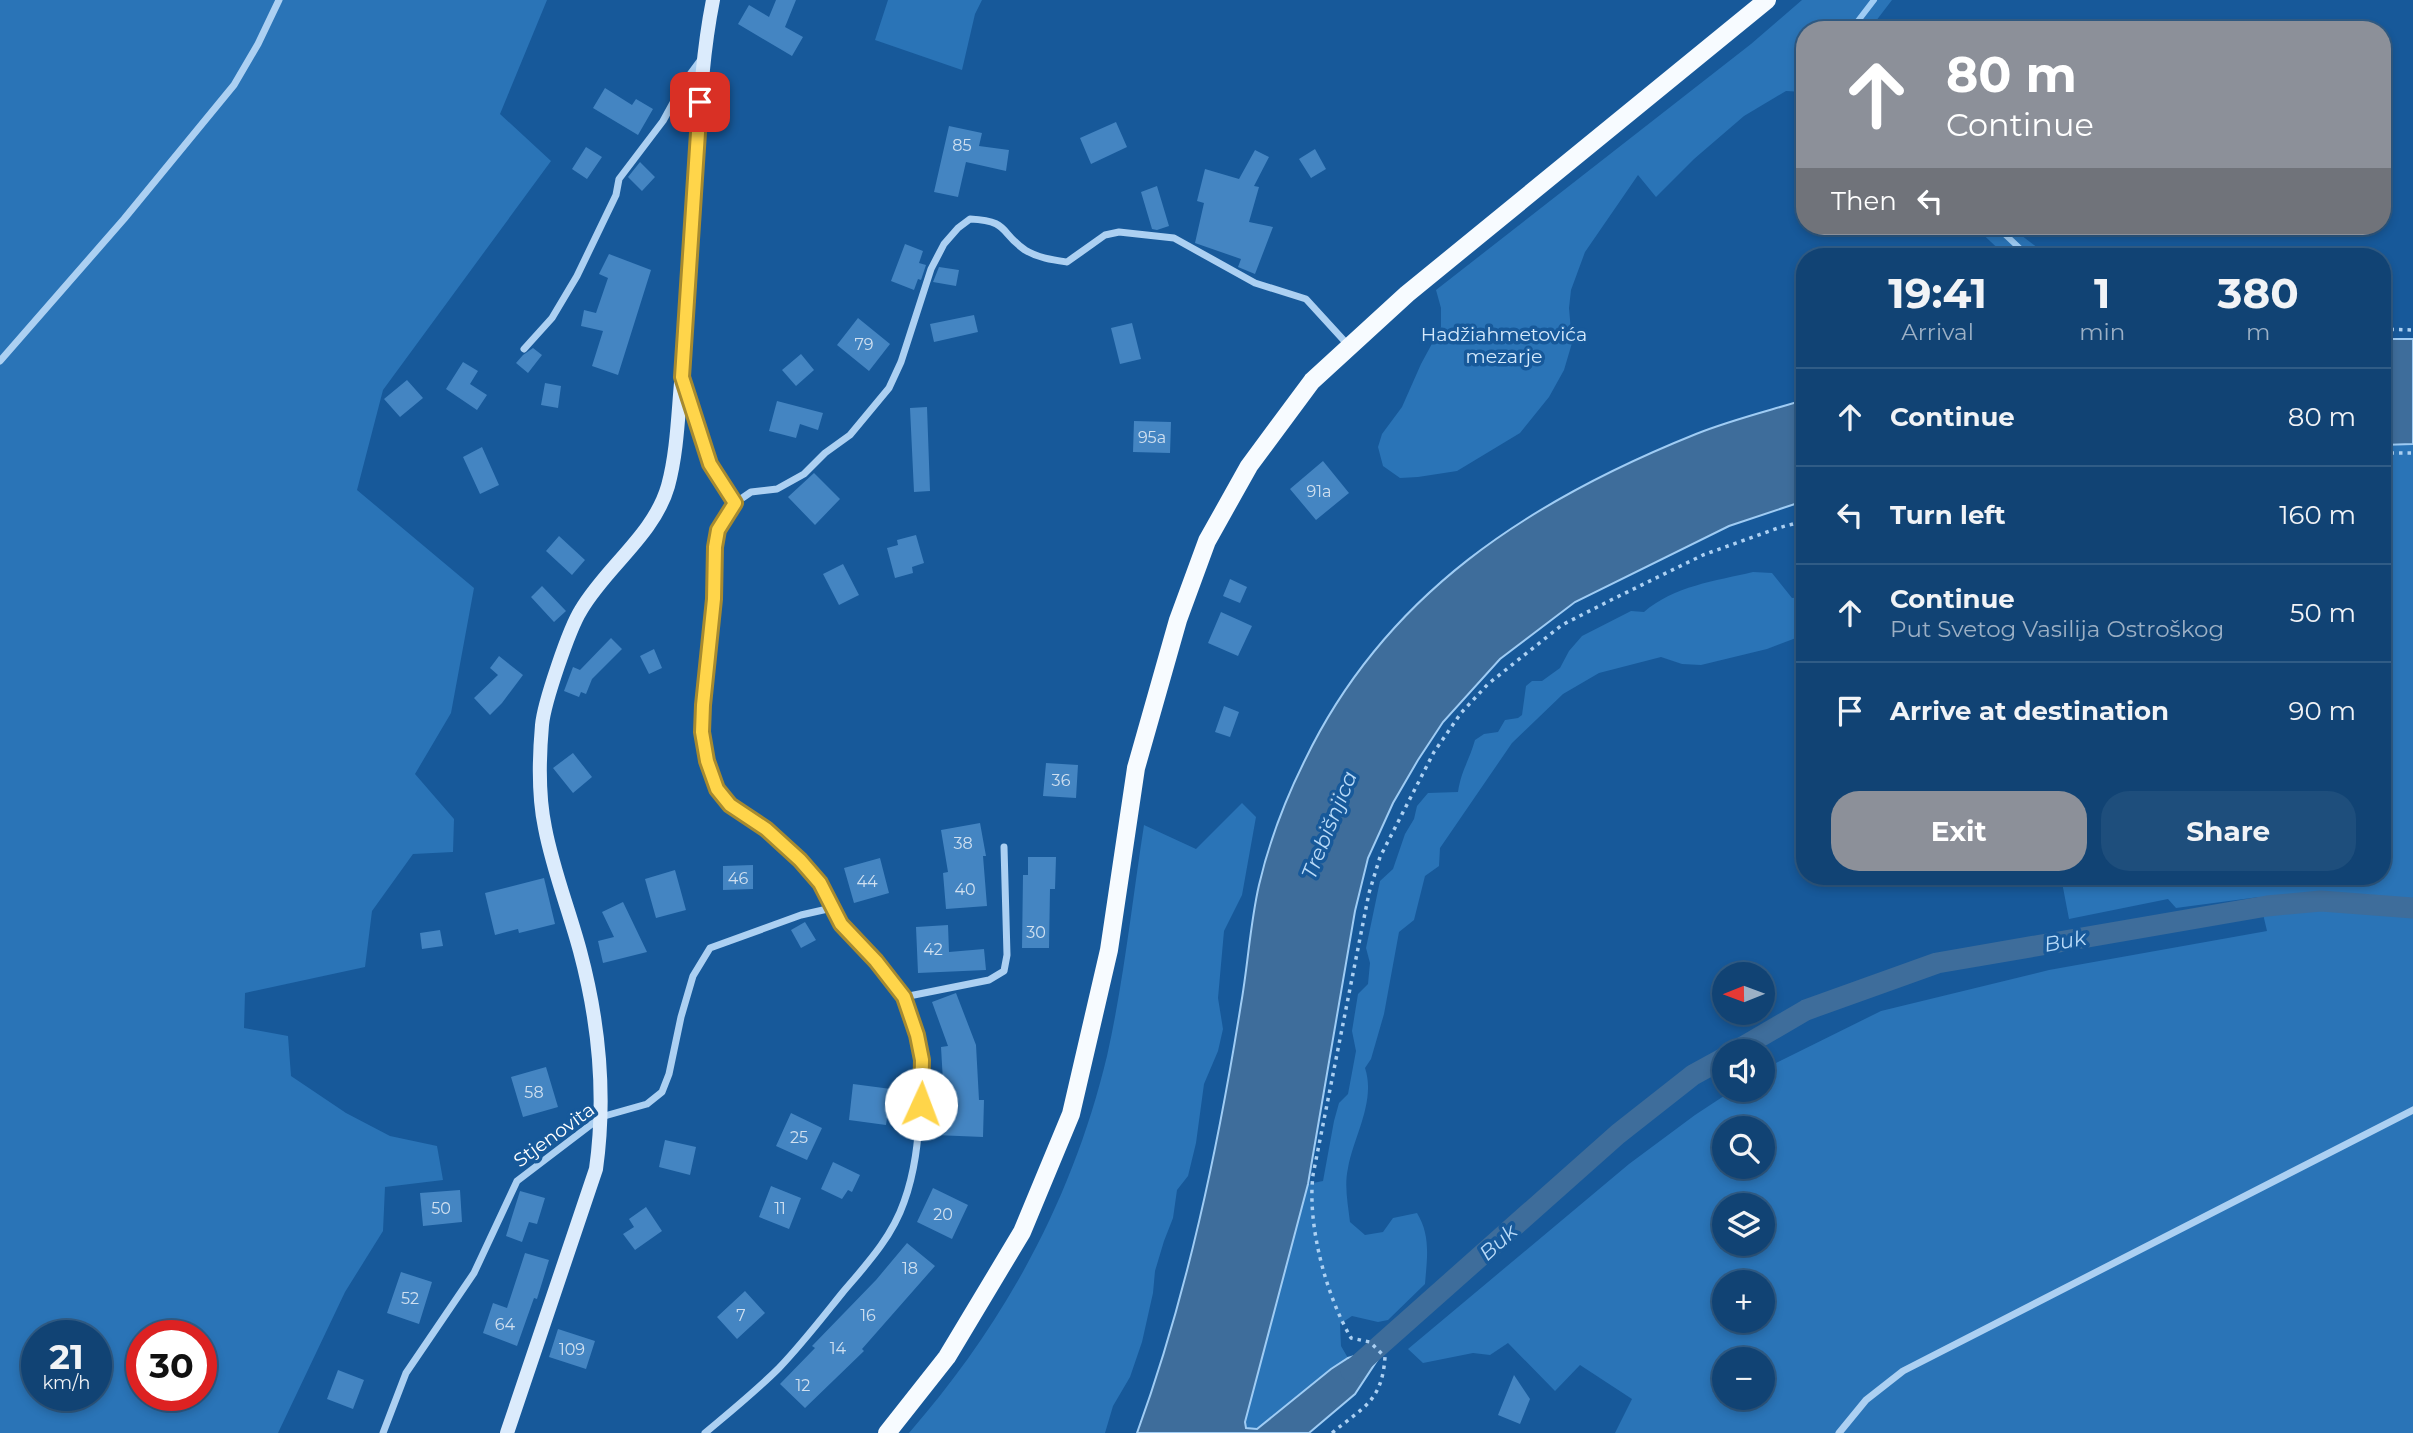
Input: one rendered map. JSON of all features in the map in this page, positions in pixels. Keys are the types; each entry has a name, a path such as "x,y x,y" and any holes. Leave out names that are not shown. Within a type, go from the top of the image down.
{"main road":[{"path":"887,1433 947,1357 1022,1232 1071,1114 1110,950 1136,768 1178,620 1207,541 1249,466 1312,381 1408,294 1767,0"}],"street":[{"path":"0,361 124,219 233,85 258,44 279,0"},
{"path":"507,1433 596,1169 601,1117 601,1085 593,1014 581,953 544,827 540,788 542,722 580,610 652,521 668,487 682,377 705,55 713,0"},
{"path":"524,349 552,318 577,276 616,195 619,179 663,121 685,80 705,55"},
{"path":"705,1433 779,1368 879,1249 894,1225 911,1178 922,1088 920,1048 904,997 876,961 841,924 820,883 782,843 730,805 717,789 707,761 702,732 718,530 735,503 751,492 777,489 804,474 825,453 850,435 889,388 901,362 931,269 944,244 970,219 995,222 1025,250 1047,260 1067,262 1105,235 1112,233 1174,238 1255,283 1306,299 1350,347"},
{"path":"682,377 710,464 735,503"},
{"path":"904,997 989,980 1004,971 1007,955 1004,847"},
{"name":"Stjenovita","path":"383,1433 406,1373 474,1273 517,1181 601,1117 647,1104 662,1091 669,1074 693,976 710,947 801,915 832,908"},
{"path":"1839,1433 1866,1400 1903,1371 2413,1110"}],"path":[{"path":"2391,330 2413,330"},
{"path":"2391,453 2413,453"},
{"path":"1332,1433 1368,1405 1378,1391 1384,1375 1385,1357 1370,1342 1351,1338 1341,1320 1322,1260 1312,1189 1368,893 1380,857 1434,752 1461,713 1488,684 1562,625 1703,555 1796,523"}],"green space":[{"path":"0,0 547,0 500,114 551,161 383,390 357,490 474,588 451,713 415,774 454,819 453,852 413,854 372,911 365,967 245,993 244,1028 288,1036 291,1076 346,1113 390,1136 437,1146 443,1180 385,1187 383,1231 345,1292 278,1433 0,1433"},
{"path":"888,0 982,0 975,14 962,70 875,40"},
{"name":"Hadžiahmetovića mezarje","path":"1802,0 1892,0 1876,21 1796,21 1796,92 1786,91 1744,116 1694,159 1656,197 1638,175 1585,252 1571,290 1569,308 1572,343 1564,370 1549,397 1520,433 1457,471 1400,478 1383,466 1378,447 1382,434 1402,407 1441,327 1441,308 1436,290 1751,44"},
{"path":"1984,235 2021,235 2038,248 1997,248"},
{"path":"2413,444 2413,1433 1615,1433 1632,1399 1580,1365 1555,1391 1508,1343 1490,1355 1473,1353 1423,1363 1408,1349 1629,1164 1695,1115 1715,1102 1775,1102 1775,1064 1881,1011 2049,970 2267,931 2259,897 2176,908 2168,899 2069,919 2063,885 2391,885 2391,445"},
{"path":"1753,572 1772,573 1792,598 1796,598 1796,638 1767,649 1701,665 1682,664 1661,657 1599,673 1563,694 1512,743 1440,848 1439,866 1425,876 1414,920 1399,932 1384,1014 1371,1059 1365,1068 1368,1080 1366,1106 1346,1182 1350,1222 1365,1235 1383,1232 1393,1218 1417,1213 1426,1239 1425,1284 1388,1320 1378,1322 1352,1316 1340,1324 1341,1346 1348,1358 1257,1429 1246,1428 1245,1422 1308,1184 1323,1181 1339,1103 1348,1094 1356,1051 1352,1031 1358,994 1368,984 1370,963 1366,948 1380,881 1393,869 1417,806 1428,793 1458,792 1475,740 1484,734 1498,732 1505,720 1522,715 1526,686 1532,681 1542,681 1560,668 1569,651 1582,636 1631,611 1644,612 1668,596"},
{"path":"1242,803 1256,817 1242,895 1224,931 1218,998 1223,1029 1218,1051 1204,1084 1196,1143 1188,1176 1177,1190 1173,1218 1155,1271 1142,1342 1130,1377 1113,1406 1105,1433 909,1433 976,1348 1005,1303 1055,1209 1075,1159 1093,1108 1113,1027 1144,825 1196,849"}],"water":[{"path":"2391,339 2413,339 2413,444 2391,445"},
{"name":"Trebišnjica","path":"1796,402 1796,504 1729,526 1575,602 1500,659 1443,722 1393,803 1368,858 1355,911 1308,1184 1245,1422 1246,1428 1257,1429 1348,1358 1371,1351 1378,1359 1355,1394 1309,1433 1137,1433 1171,1328 1199,1221 1232,1058 1253,915 1263,869 1291,790 1338,701 1376,648 1420,602 1468,560 1520,523 1635,460 1736,420"}],"building":[{"path":"776,0 796,0 785,27 803,37 792,56 738,24 749,5 769,17"},
{"path":"605,88 632,105 636,99 653,109 638,135 593,108"},
{"path":"1116,122 1127,147 1091,164 1080,138"},
{"path":"949,126 982,133 979,146 1009,150 1006,171 966,162 958,197 934,192"},
{"path":"586,147 602,157 587,179 572,169"},
{"path":"1315,149 1326,169 1311,178 1299,159"},
{"path":"1255,150 1269,157 1254,186 1259,187 1249,222 1273,227 1255,274 1238,267 1241,259 1195,243 1204,203 1197,201 1205,169 1239,179"},
{"path":"640,162 655,177 642,191 628,177"},
{"path":"1157,186 1169,226 1157,230 1152,229 1141,192"},
{"path":"905,244 923,251 919,263 926,265 914,290 891,281"},
{"path":"609,254 651,270 618,375 592,366 603,331 581,326 584,310 596,313 608,278 599,274"},
{"path":"939,267 959,270 956,286 933,282"},
{"path":"974,315 978,332 934,342 930,324"},
{"path":"858,318 890,344 869,371 837,345"},
{"path":"1132,323 1141,359 1120,364 1111,328"},
{"path":"533,348 542,355 528,373 516,363"},
{"path":"801,354 814,370 796,386 782,370"},
{"path":"463,362 478,371 470,384 487,395 477,410 446,389"},
{"path":"407,380 423,398 400,417 384,399"},
{"path":"545,383 561,386 558,408 541,405"},
{"path":"777,401 823,413 818,430 800,424 796,438 769,431"},
{"path":"927,407 930,491 914,492 910,408"},
{"path":"1134,421 1171,422 1170,453 1133,452"},
{"path":"482,447 499,485 480,494 463,457"},
{"path":"1323,461 1349,493 1316,520 1290,489"},
{"path":"814,473 840,499 815,525 788,497"},
{"path":"916,535 924,563 912,567 913,573 895,578 887,548 898,545 897,540"},
{"path":"559,536 585,560 572,575 546,551"},
{"path":"843,564 859,595 839,605 823,574"},
{"path":"1230,579 1247,587 1240,603 1223,596"},
{"path":"542,586 566,611 554,622 531,597"},
{"path":"1221,612 1252,626 1238,656 1208,643"},
{"path":"611,638 622,649 592,679 586,694 581,692 579,697 564,691 573,667 580,670"},
{"path":"654,649 662,668 649,674 640,656"},
{"path":"499,656 523,675 490,715 474,698 498,675 490,668"},
{"path":"1224,706 1239,712 1230,737 1215,732"},
{"path":"573,753 592,777 573,793 553,768"},
{"path":"1046,763 1078,765 1076,798 1043,796"},
{"path":"980,823 986,856 983,856 987,906 946,909 943,873 948,872 941,830"},
{"path":"1028,857 1056,857 1055,889 1050,889 1049,948 1022,948 1023,875 1028,875"},
{"path":"880,858 889,893 854,903 844,868"},
{"path":"753,865 753,889 723,890 723,866"},
{"path":"675,870 686,910 656,918 645,879"},
{"path":"544,878 555,924 519,933 518,929 495,935 485,893"},
{"path":"623,902 647,952 603,963 598,941 614,937 602,912"},
{"path":"805,922 816,940 801,948 791,930"},
{"path":"948,925 949,952 984,949 986,970 918,973 916,927"},
{"path":"440,930 443,946 422,949 420,933"},
{"path":"956,993 976,1045 979,1100 984,1100 983,1137 935,1135 936,1099 944,1099 941,1047 948,1046 932,1002"},
{"path":"546,1067 558,1107 523,1117 511,1077"},
{"path":"853,1084 891,1089 886,1125 849,1120"},
{"path":"791,1113 822,1128 807,1160 776,1146"},
{"path":"665,1140 696,1147 690,1175 659,1167"},
{"path":"833,1162 860,1175 852,1192 848,1190 842,1199 821,1189"},
{"path":"771,1186 801,1198 789,1229 759,1217"},
{"path":"933,1188 968,1205 952,1239 917,1222"},
{"path":"460,1190 462,1222 423,1226 420,1193"},
{"path":"520,1191 545,1198 537,1224 529,1222 522,1242 506,1236"},
{"path":"646,1207 662,1231 635,1250 623,1234 634,1227 629,1219"},
{"path":"907,1243 935,1266 862,1349 864,1351 805,1408 780,1384"},
{"path":"525,1253 549,1260 537,1299 534,1298 517,1346 483,1333 493,1303 507,1308"},
{"path":"401,1272 432,1282 419,1324 387,1313"},
{"path":"745,1291 765,1313 737,1339 717,1317"},
{"path":"558,1329 595,1341 586,1369 549,1357"},
{"path":"338,1370 364,1380 353,1409 327,1399"},
{"path":"1514,1375 1530,1399 1520,1424 1498,1415"}],"waterway":[{"path":"1858,21 1874,0"},
{"path":"2006,235 2019,248"},
{"name":"Buk","path":"1756,1039 1806,1010 1937,963 2267,906 2321,901 2413,908"},
{"name":"Buk","path":"1351,1371 1618,1134 1693,1075 1712,1065"}],"route":[{"path":"700,102 682,377 710,464 735,503 718,530 715,547 714,599 703,705 702,732 707,761 717,789 730,805 766,829 800,860 820,883 841,924 895,983 904,997 922,1060 921,1104"}]}
